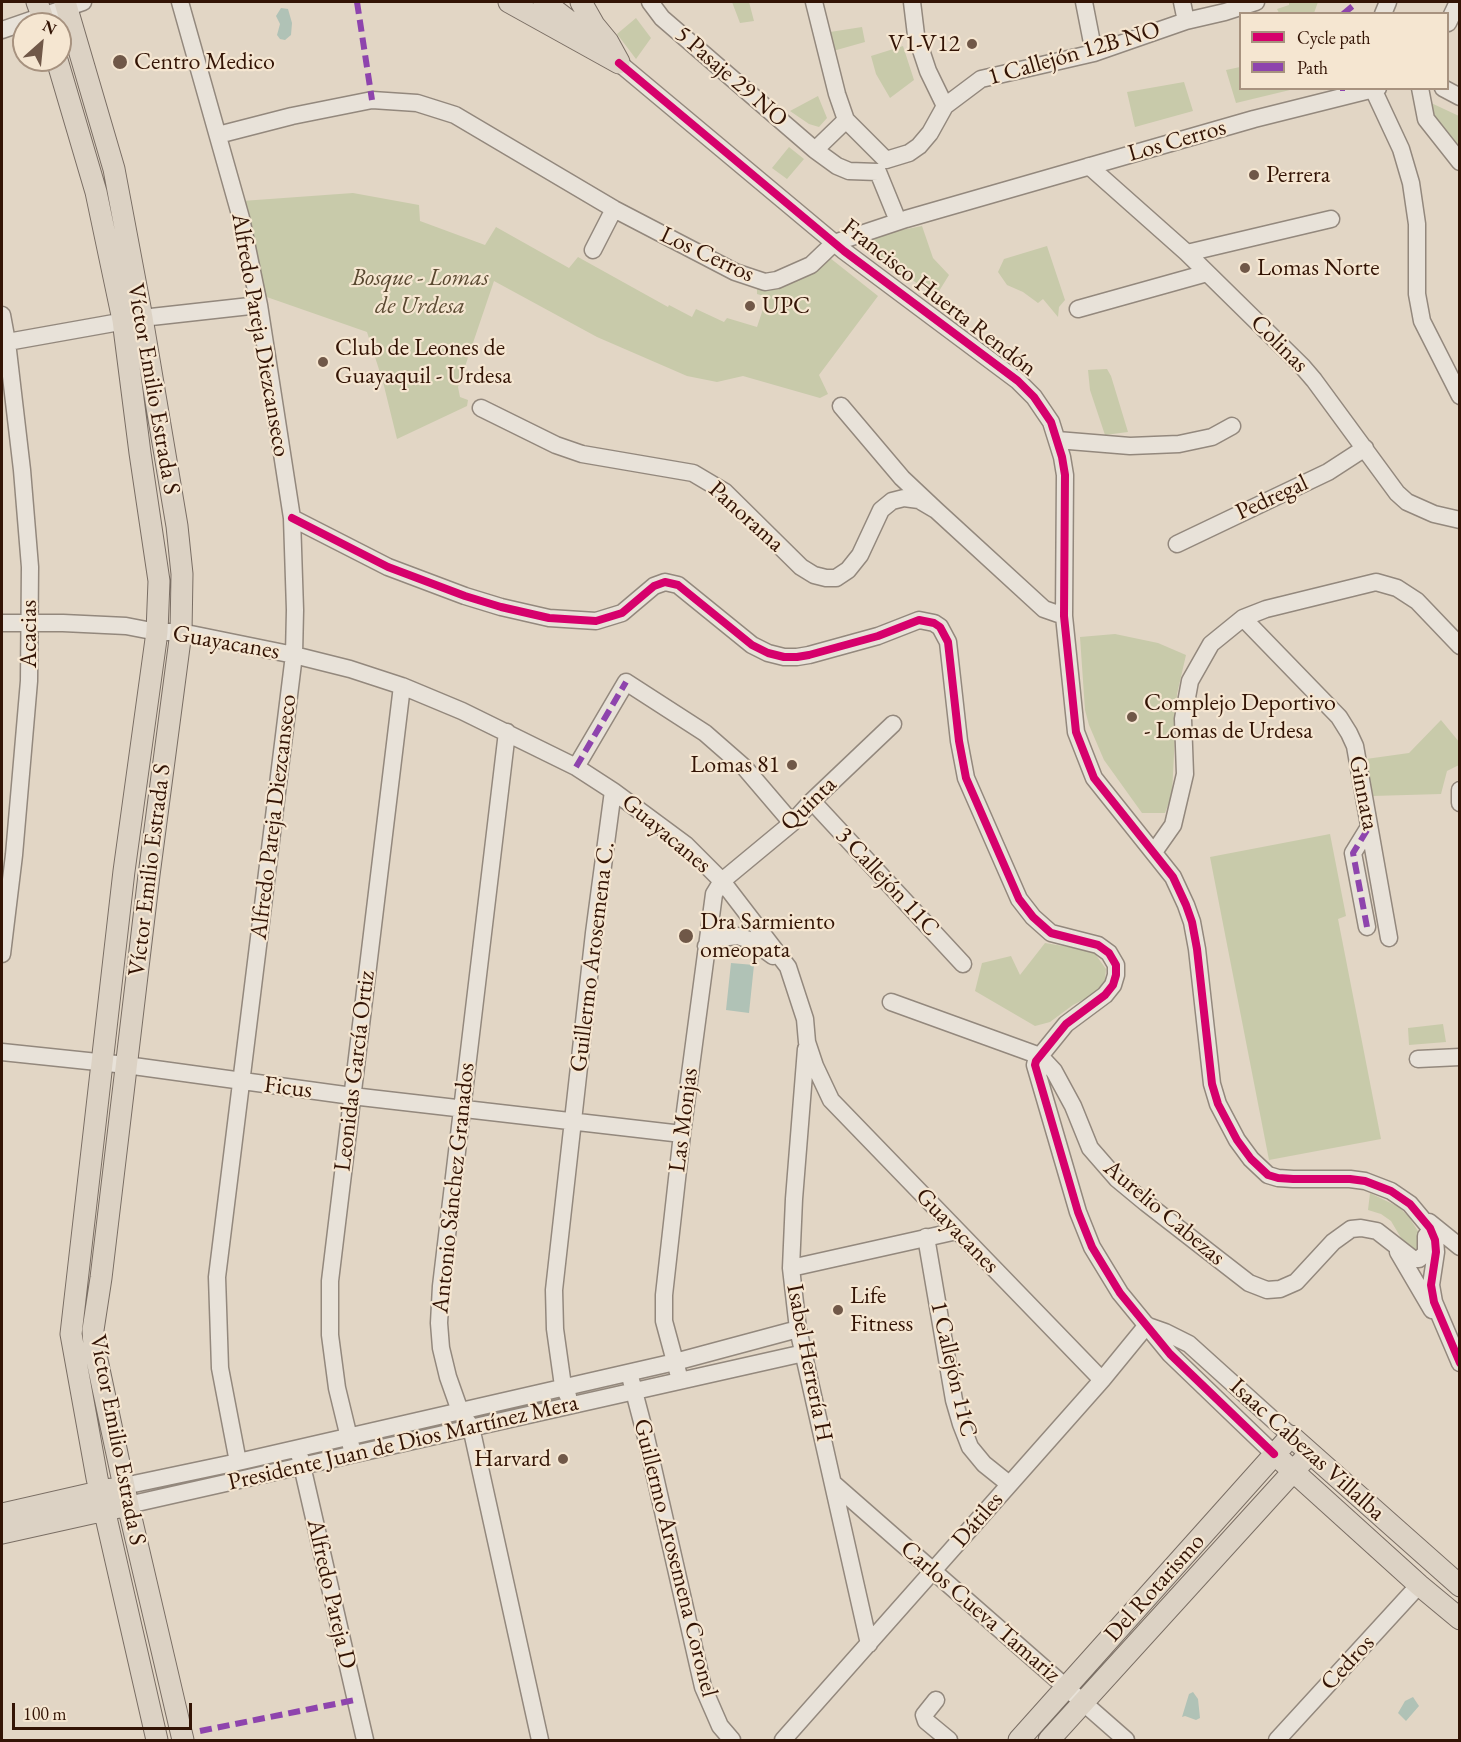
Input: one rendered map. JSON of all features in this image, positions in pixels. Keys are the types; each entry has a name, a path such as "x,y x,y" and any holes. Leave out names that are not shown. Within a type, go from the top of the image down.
{"main road":[{"path":"509,2 619,63"},
{"path":"544,2 560,12 619,63"},
{"path":"581,2 619,63"},
{"name":"Víctor Emilio Estrada S","path":"71,3 114,169 133,319 140,453 159,581 158,632 124,871 104,1063 71,1334 115,1500"},
{"name":"Víctor Emilio Estrada S","path":"61,72 133,319 177,526 182,574 181,632 93,1330 115,1500 157,1740"},
{"path":"91,175 114,169"},
{"path":"140,453 164,461"},
{"path":"124,871 149,875"},
{"path":"78,1275 101,1278"},
{"name":"Isaac Cabezas Villalba","path":"1291,1436 1460,1586"},
{"name":"Del Rotarismo","path":"1019,1740 1291,1436"},
{"name":"Del Rotarismo","path":"1049,1740 1310,1453"},
{"name":"Isaac Cabezas Villalba","path":"1274,1454 1460,1619"},
{"path":"115,1500 141,1602 154,1619 183,1740"},
{"name":"Presidente Juan de Dios Martínez Mera","path":"2,1514 115,1500"},
{"name":"Presidente Juan de Dios Martínez Mera","path":"2,1533 115,1500"}],"street":[{"name":"Alfredo Pareja Diezcanseco","path":"180,2 241,218 259,305 292,518 296,619 294,655 217,1277 220,1368 238,1462"},
{"path":"814,2 837,94 846,120 882,166 898,221"},
{"path":"912,2 916,34 928,71 945,106"},
{"path":"1084,2 1094,53"},
{"path":"1182,2 1186,21"},
{"name":"1 Callejón 12B NO","path":"882,166 919,146 930,133 945,106 981,79 1094,53 1186,21 1256,2"},
{"path":"1449,21 1458,2"},
{"path":"47,12 71,3"},
{"name":"5 Pasaje 29 NO","path":"656,3 663,18 815,150 837,166 849,171 882,166"},
{"name":"Francisco Huerta Rendón","path":"619,63 834,243 1018,381 1034,397 1051,422 1065,475 1064,616 1076,732 1095,778 1173,877 1192,922 1212,1084 1218,1104 1237,1140 1251,1159 1268,1175 1278,1178 1350,1179 1378,1185 1410,1204 1430,1228 1436,1246 1431,1285 1434,1302 1460,1363"},
{"name":"Los Cerros","path":"218,135 292,116 372,100 417,103 455,115 614,209 735,272 765,282 783,278 811,265 834,243 898,221 1349,92 1365,90"},
{"path":"1373,90 1401,149 1411,183 1417,224 1418,294 1422,321 1460,396"},
{"path":"1420,90 1426,119 1460,162"},
{"path":"815,150 846,120"},
{"name":"Colinas","path":"1089,166 1187,253 1302,366 1397,494 1407,502 1440,517 1460,520"},
{"path":"593,250 614,209"},
{"path":"1187,253 1331,219"},
{"path":"1078,309 1207,273"},
{"path":"4,343 133,319 259,305"},
{"name":"Acacias","path":"2,315 22,470 30,567 29,681 14,855 2,954"},
{"name":"Panorama","path":"841,406 902,478 1044,609 1064,616"},
{"name":"Panorama","path":"482,408 582,454 693,473 724,492 801,567 814,575 826,578 836,578 848,570 860,555 881,510 891,501 904,498 919,500 936,510"},
{"path":"1057,440 1130,446 1179,444 1212,437 1232,426"},
{"name":"Pedregal","path":"1177,544 1328,472 1365,448"},
{"path":"292,518 388,567 465,596 549,618 596,621 622,613 654,586 665,582 678,585 752,645 768,653 784,657 809,655 878,636 919,620 934,623 940,627 948,642 958,741 966,778 1019,899 1050,933 1098,945 1109,952 1116,965 1116,975 1113,986 1105,995 1066,1024 1041,1056 891,1002"},
{"path":"1154,852 1173,825 1185,774 1183,719 1190,681 1211,644 1243,618 1266,609 1376,582 1397,588 1417,601 1460,646"},
{"name":"Ginnata","path":"1243,618 1346,726 1355,746 1389,938"},
{"name":"Guayacanes","path":"2,623 28,622 181,632 350,669 402,686 462,711 576,767 613,791 686,845 722,881 788,967 805,1019 807,1042 831,1100 1102,1380"},
{"path":"576,767 626,682 705,733 745,768 792,822"},
{"name":"Leonidas García Ortiz","path":"353,1454 338,1388 330,1335 330,1281 402,686"},
{"name":"Quinta","path":"722,881 792,822 893,724"},
{"name":"Antonio Sánchez Granados","path":"507,732 441,1286 439,1323 441,1348 448,1377 460,1411 471,1427 540,1740"},
{"path":"1460,790 1460,803"},
{"name":"Guillermo Arosemena C.","path":"573,1123 613,791"},
{"name":"3 Callejón 11C","path":"812,801 963,964"},
{"path":"1367,927 1353,853 1369,827"},
{"name":"Las Monjas","path":"675,1362 664,1321 664,1295 706,946 714,894 722,881"},
{"path":"706,946 711,940 738,936 752,941 788,967"},
{"name":"Isabel Herrería H","path":"807,1042 794,1199 791,1268 798,1329 868,1644"},
{"name":"Ficus","path":"2,1052 126,1065 241,1082 573,1123 682,1134"},
{"name":"Aurelio Cabezas","path":"1041,1056 1054,1071 1073,1106 1090,1148 1118,1179 1249,1283 1267,1290 1280,1289 1296,1282 1333,1242 1351,1229 1377,1231 1413,1259 1419,1259 1426,1253 1426,1233 1421,1216"},
{"name":"Isaac Cabezas Villalba","path":"1041,1056 1035,1065 1078,1212 1092,1247 1120,1293 1170,1354 1274,1454"},
{"path":"1418,1059 1460,1057"},
{"path":"801,1122 814,1105 822,1100 831,1100"},
{"path":"573,1123 554,1290 555,1329 563,1386 573,1405"},
{"path":"1421,1216 1460,1247"},
{"path":"791,1268 957,1231"},
{"name":"1 Callejón 11C","path":"926,1237 954,1400 961,1424 970,1447 984,1464 1009,1484"},
{"path":"1392,1244 1450,1342"},
{"path":"1431,1285 1439,1265 1446,1259 1460,1256"},
{"name":"Isaac Cabezas Villalba","path":"1147,1325 1189,1344 1291,1436"},
{"name":"Dátiles","path":"783,1740 1102,1380 1147,1325"},
{"name":"Presidente Juan de Dios Martínez Mera","path":"115,1500 238,1462 675,1362 798,1329"},
{"name":"Presidente Juan de Dios Martínez Mera","path":"115,1500 303,1465 804,1353"},
{"path":"675,1362 680,1380"},
{"name":"Guillermo Arosemena Coronel","path":"629,1371 703,1687 720,1726 732,1740"},
{"name":"Alfredo Pareja D","path":"298,1447 364,1740"},
{"name":"Carlos Cueva Tamariz","path":"834,1484 1126,1740"},
{"name":"Cedros","path":"1277,1740 1419,1585"},
{"path":"936,1700 924,1715 926,1721 949,1740"}],"green space":[{"path":"732,2 749,2 754,21 740,23"},
{"path":"1289,2 1318,2 1314,12 1278,12 1277,9 1289,5"},
{"path":"636,18 651,38 636,59 617,34"},
{"path":"862,27 865,42 833,51 830,32"},
{"path":"903,46 914,80 890,98 876,74 871,56"},
{"path":"1239,67 1239,90 1290,90 1236,103 1226,70"},
{"path":"1184,82 1193,111 1135,127 1127,92"},
{"path":"818,96 827,118 819,127 809,124 790,111"},
{"path":"1429,102 1459,116 1459,157 1429,116"},
{"path":"789,147 804,159 787,179 772,168"},
{"name":"Bosque - Lomas de Urdesa","path":"353,193 419,205 420,221 485,245 496,227 569,268 578,257 668,307 669,305 692,317 696,309 724,322 727,318 757,327 767,297 757,294 757,286 830,258 878,296 819,375 828,394 820,398 743,376 717,382 687,376 597,337 494,281 458,387 460,397 468,400 467,406 397,439 383,382 367,332 261,295 242,201"},
{"path":"922,226 933,258 949,275 936,296 863,247 860,241 861,238"},
{"path":"1047,246 1065,300 1059,307 1058,317 1043,299 1038,303 1023,292 1007,285 998,272 1004,259"},
{"path":"1107,369 1128,432 1105,435 1090,390 1088,370"},
{"name":"Complejo Deportivo - Lomas de Urdesa","path":"1115,634 1158,643 1186,655 1177,694 1172,794 1165,813 1142,813 1104,760 1089,725 1085,710 1080,637"},
{"path":"1441,720 1460,743 1459,765 1447,771 1441,794 1372,796 1366,759 1409,753"},
{"path":"1330,834 1346,916 1338,919 1381,1139 1269,1160 1210,857"},
{"path":"1045,943 1093,951 1106,969 1104,989 1073,1005 1050,1022 1035,1026 975,991 982,963 1011,956 1020,975"},
{"path":"1443,1024 1446,1042 1409,1045 1408,1028"},
{"path":"1370,1193 1399,1207 1409,1217 1421,1236 1422,1245 1416,1253 1404,1243 1391,1221 1381,1214 1368,1210"}],"shaded area":[{"path":"281,8 288,9 292,23 291,35 285,40 280,39 277,35 280,24 276,16"},
{"path":"731,963 754,965 749,1013 726,1010"},
{"path":"1193,1692 1198,1699 1200,1718 1196,1720 1182,1717 1189,1694"},
{"path":"1413,1697 1419,1706 1406,1721 1398,1713 1405,1701"}],"marked path":[{"path":"357,2 372,100"},
{"path":"1345,12 1356,2"},
{"path":"576,767 626,682"},
{"path":"1367,927 1353,853 1369,827"},
{"path":"200,1731 355,1700"}],"cycle path":[{"path":"619,63 844,251 1018,381 1034,397 1051,422 1065,475 1064,616 1076,732 1094,778 1173,877 1186,905 1197,949 1212,1084 1218,1104 1237,1140 1251,1159 1268,1175 1293,1179 1365,1181 1391,1191 1410,1204 1430,1228 1435,1240 1436,1252 1431,1285 1434,1302 1460,1363"},
{"path":"292,518 388,567 465,596 549,618 596,621 622,613 654,586 665,582 678,585 752,645 768,653 784,657 809,655 878,636 919,620 934,623 940,627 948,642 959,741 966,778 1019,899 1033,917 1051,933 1098,945 1109,953 1116,965 1113,985 1105,995 1066,1024 1035,1065 1078,1212 1092,1247 1120,1293 1170,1354 1274,1454"}],"place":[{"name":"V1-V12","path":"972,44"},
{"name":"Centro Medico","path":"120,62"},
{"name":"Perrera","path":"1254,175"},
{"name":"Lomas Norte","path":"1245,268"},
{"name":"UPC","path":"750,306"},
{"name":"Club de Leones de Guayaquil - Urdesa","path":"323,362"},
{"name":"Complejo Deportivo - Lomas de Urdesa","path":"1132,717"},
{"name":"Lomas 81","path":"792,765"},
{"name":"Dra Sarmiento omeopata","path":"686,936"},
{"name":"Life Fitness","path":"838,1310"},
{"name":"Harvard","path":"563,1459"}]}
